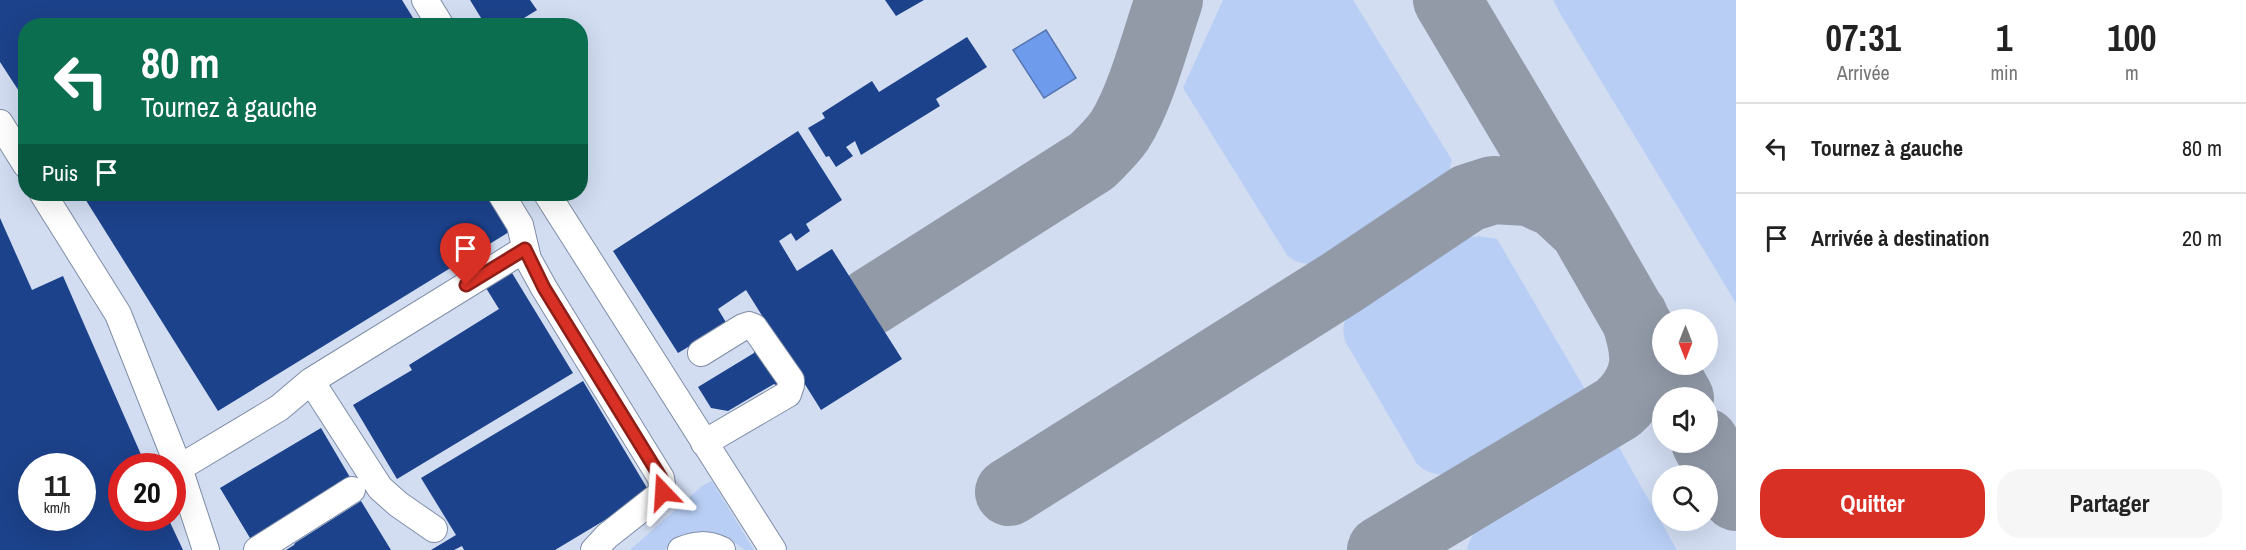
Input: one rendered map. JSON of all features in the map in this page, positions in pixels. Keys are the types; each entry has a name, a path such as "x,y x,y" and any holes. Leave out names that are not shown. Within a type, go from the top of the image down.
{"lane":[{"path":"425,0 436,18"},
{"path":"0,123 18,152"},
{"path":"47,201 118,314 172,453"},
{"path":"505,201 520,225 525,249 544,288 664,485 663,492 658,498 621,525 594,550"},
{"path":"551,201 773,550"},
{"path":"186,463 279,408 311,381 525,249"},
{"path":"701,353 749,325 754,327 790,380 791,385 788,394 704,443"},
{"path":"311,381 380,488 398,504 434,529"},
{"path":"257,550 352,490"},
{"path":"186,491 206,550"},
{"path":"681,550 693,545 703,545 722,550"}],"shaded area":[{"path":"0,0 1736,0 1736,550 0,550"},
{"path":"1223,0 1353,0 1452,160 1447,178 1439,187 1318,263 1301,263 1290,258 1183,88"},
{"path":"1553,0 1736,0 1736,303 1561,15"},
{"path":"1478,236 1497,239 1586,391 1579,398 1449,473 1436,474 1424,470 1417,464 1345,341 1344,324 1354,308 1382,288 1450,246 1464,239"},
{"path":"1616,442 1652,506 1652,531 1666,531 1677,550 1468,550 1467,547 1480,520"},
{"path":"712,481 754,550 745,550 728,538 713,532 698,532 664,550 630,550 702,486"}],"water":[{"path":"1046,30 1076,78 1044,98 1013,50"}],"building":[{"path":"0,0 402,0 413,18 18,18 18,90 0,62"},
{"path":"470,0 530,0 537,10 524,18 481,18"},
{"path":"885,0 924,0 896,16"},
{"path":"967,37 987,67 936,99 940,106 861,155 855,141 846,147 853,156 836,167 829,156 826,157 808,128 825,118 822,113 872,81 879,92"},
{"path":"798,131 842,200 806,224 810,231 796,241 791,233 779,241 797,271 832,249 902,359 821,410 746,290 718,309 727,324 678,353 613,251"},
{"path":"86,201 490,201 509,232 218,411"},
{"path":"0,218 32,290 63,276 140,453 108,453 108,531 174,531 183,550 0,550"},
{"path":"512,273 573,373 397,479 353,405 412,370 409,365 499,309 486,288"},
{"path":"754,345 782,385 774,384 728,411 711,408 698,387 754,353"},
{"path":"583,381 650,493 555,550 464,550 462,546 454,550 431,550 456,535 421,478"},
{"path":"321,428 351,479 250,538 220,488"},
{"path":"361,501 391,550 286,550 295,543"}],"taxiway":[{"path":"870,302 1092,161 1103,150 1120,130 1135,101 1169,0"},
{"path":"1447,0 1674,387"},
{"path":"1009,492 1341,283 1468,198 1493,190 1529,192 1556,204 1583,229"},
{"path":"1381,550 1618,408 1636,387 1643,365 1641,342 1634,316"},
{"path":"1711,453 1736,497"}],"route":[{"path":"466,285 525,249 544,288 661,478 664,485 663,492"}]}
